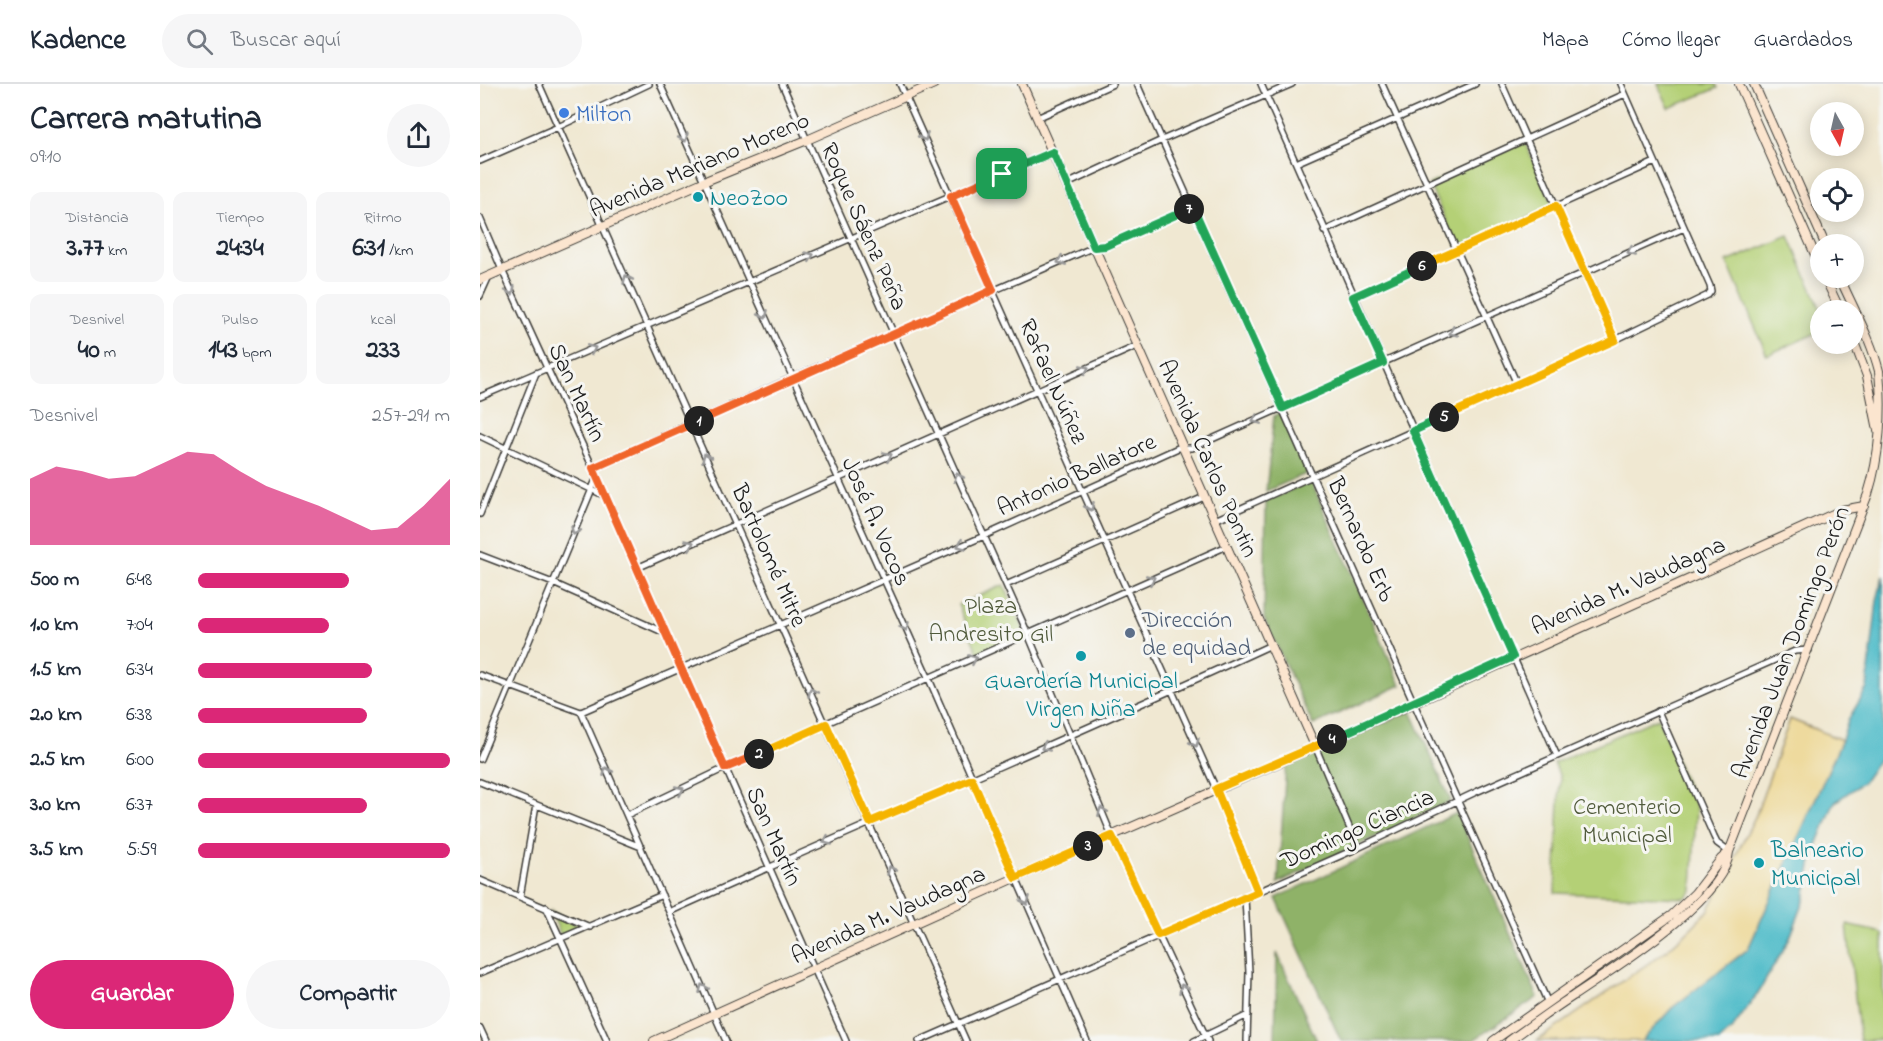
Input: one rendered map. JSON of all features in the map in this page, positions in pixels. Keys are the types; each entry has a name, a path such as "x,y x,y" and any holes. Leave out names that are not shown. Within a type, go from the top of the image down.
{"main road":[{"name":"Avenida Mariano Moreno","path":"480,280 934,84"},
{"name":"Avenida Carlos Pontin","path":"1022,84 1315,747"},
{"path":"1739,84 1810,243"},
{"path":"1754,84 1821,234"},
{"path":"1844,288 1879,371 1883,418 1879,443"},
{"path":"1859,354 1868,376 1879,443"},
{"name":"Avenida Juan Domingo Perón","path":"1509,1041 1550,1006 1672,915 1695,893 1729,852 1864,506 1876,468 1879,443"},
{"name":"Avenida M. Vaudagna","path":"654,1041 1015,878 1415,703 1842,510 1864,506"},
{"name":"Avenida Juan Domingo Perón","path":"1493,1041 1550,1006"}],"street":[{"name":"Bartolomé Mitre","path":"539,84 966,1041"},
{"path":"480,161 649,84"},
{"name":"José A. Vocos","path":"660,84 884,578 1087,1041"},
{"name":"Roque Sáenz Peña","path":"783,84 1028,634 1112,836 1207,1038"},
{"name":"Rafael Núñez","path":"900,84 1216,789 1258,892"},
{"path":"1037,118 1113,84"},
{"name":"Bernardo Erb","path":"1137,84 1550,1006"},
{"path":"1261,84 1557,756"},
{"path":"1067,184 1292,84"},
{"path":"1382,84 1517,384"},
{"path":"1296,163 1475,84"},
{"path":"1502,84 1615,340"},
{"path":"1215,520 1615,340 1703,299 1711,291 1621,84"},
{"path":"1324,231 1625,94"},
{"path":"480,397 1053,152"},
{"path":"1353,297 1655,162"},
{"path":"593,468 993,290 1094,247 1105,246 1193,207"},
{"name":"San Martín","path":"480,218 846,1041"},
{"name":"Antonio Ballatore","path":"580,712 984,536 1178,448 1192,448 1684,228"},
{"path":"480,296 489,276"},
{"path":"637,568 1137,346"},
{"path":"480,514 536,373"},
{"path":"480,436 605,496"},
{"path":"480,759 597,477"},
{"path":"1006,585 1204,497"},
{"path":"627,815 725,768 1227,546"},
{"path":"480,555 553,583 665,633"},
{"path":"669,912 1172,691 1271,645"},
{"name":"Domingo Ciancia","path":"919,1041 1358,848 1476,792 1658,711 1795,651 1809,650"},
{"path":"480,675 580,712 726,1041"},
{"path":"1658,711 1714,837 1729,852"},
{"name":"Avenida Carlos Pontin","path":"1315,747 1358,848"},
{"path":"480,782 641,847"},
{"path":"520,897 536,805"},
{"path":"480,880 590,927"},
{"path":"480,973 662,895"},
{"path":"1245,898 1249,972 1247,1041"},
{"path":"546,908 607,1041"},
{"path":"1194,1041 1207,1038 1248,1015"},
{"path":"480,1028 486,1041"}],"green space":[{"path":"1658,84 1716,84 1718,88 1669,108"},
{"path":"1524,141 1554,206 1458,248 1429,184"},
{"path":"1789,236 1817,300 1810,300 1810,336 1767,355 1727,262"},
{"path":"1281,412 1308,473 1266,491 1274,416"},
{"path":"1311,481 1401,685 1313,725 1264,618 1266,501"},
{"name":"Plaza Andresito Gil","path":"1004,585 1025,632 978,654 958,605"},
{"path":"1411,711 1451,801 1278,883 1286,765"},
{"name":"Cementerio Municipal","path":"1658,718 1696,807 1692,891 1685,898 1555,893 1560,777 1554,763"},
{"path":"1457,813 1538,997 1472,1041 1341,1041 1276,898"},
{"path":"551,911 581,927 561,936"},
{"path":"1847,925 1883,933 1883,1039 1860,1041"},
{"path":"1277,953 1317,1041 1275,1041"}],"sand":[{"name":"Balneario Municipal","path":"1790,719 1842,740 1748,949 1672,1008 1642,1041 1537,1041 1663,953 1708,911 1756,815"}],"water":[{"path":"1883,576 1883,754 1863,782 1834,803 1813,855 1805,899 1789,940 1758,993 1732,1029 1719,1041 1642,1041 1672,1008 1748,949 1842,740 1848,720 1867,688 1877,601"}],"place":[{"name":"Milton","path":"564,113"},
{"name":"NeoZoo","path":"698,197"},
{"name":"Dirección de equidad","path":"1130,633"},
{"name":"Guardería Municipal Virgen Niña","path":"1081,656"},
{"name":"Balneario Municipal","path":"1759,863"}],"route":[{"path":"1053,152 1094,247 1105,246 1193,207 1283,408 1383,363 1353,297 1556,206 1615,340 1413,431 1513,657 1415,703 1216,789 1258,892 1158,935 1112,836 1015,878 972,779 870,822 826,724 725,768 593,468 993,290 951,196 1002,174 1053,152"}]}
